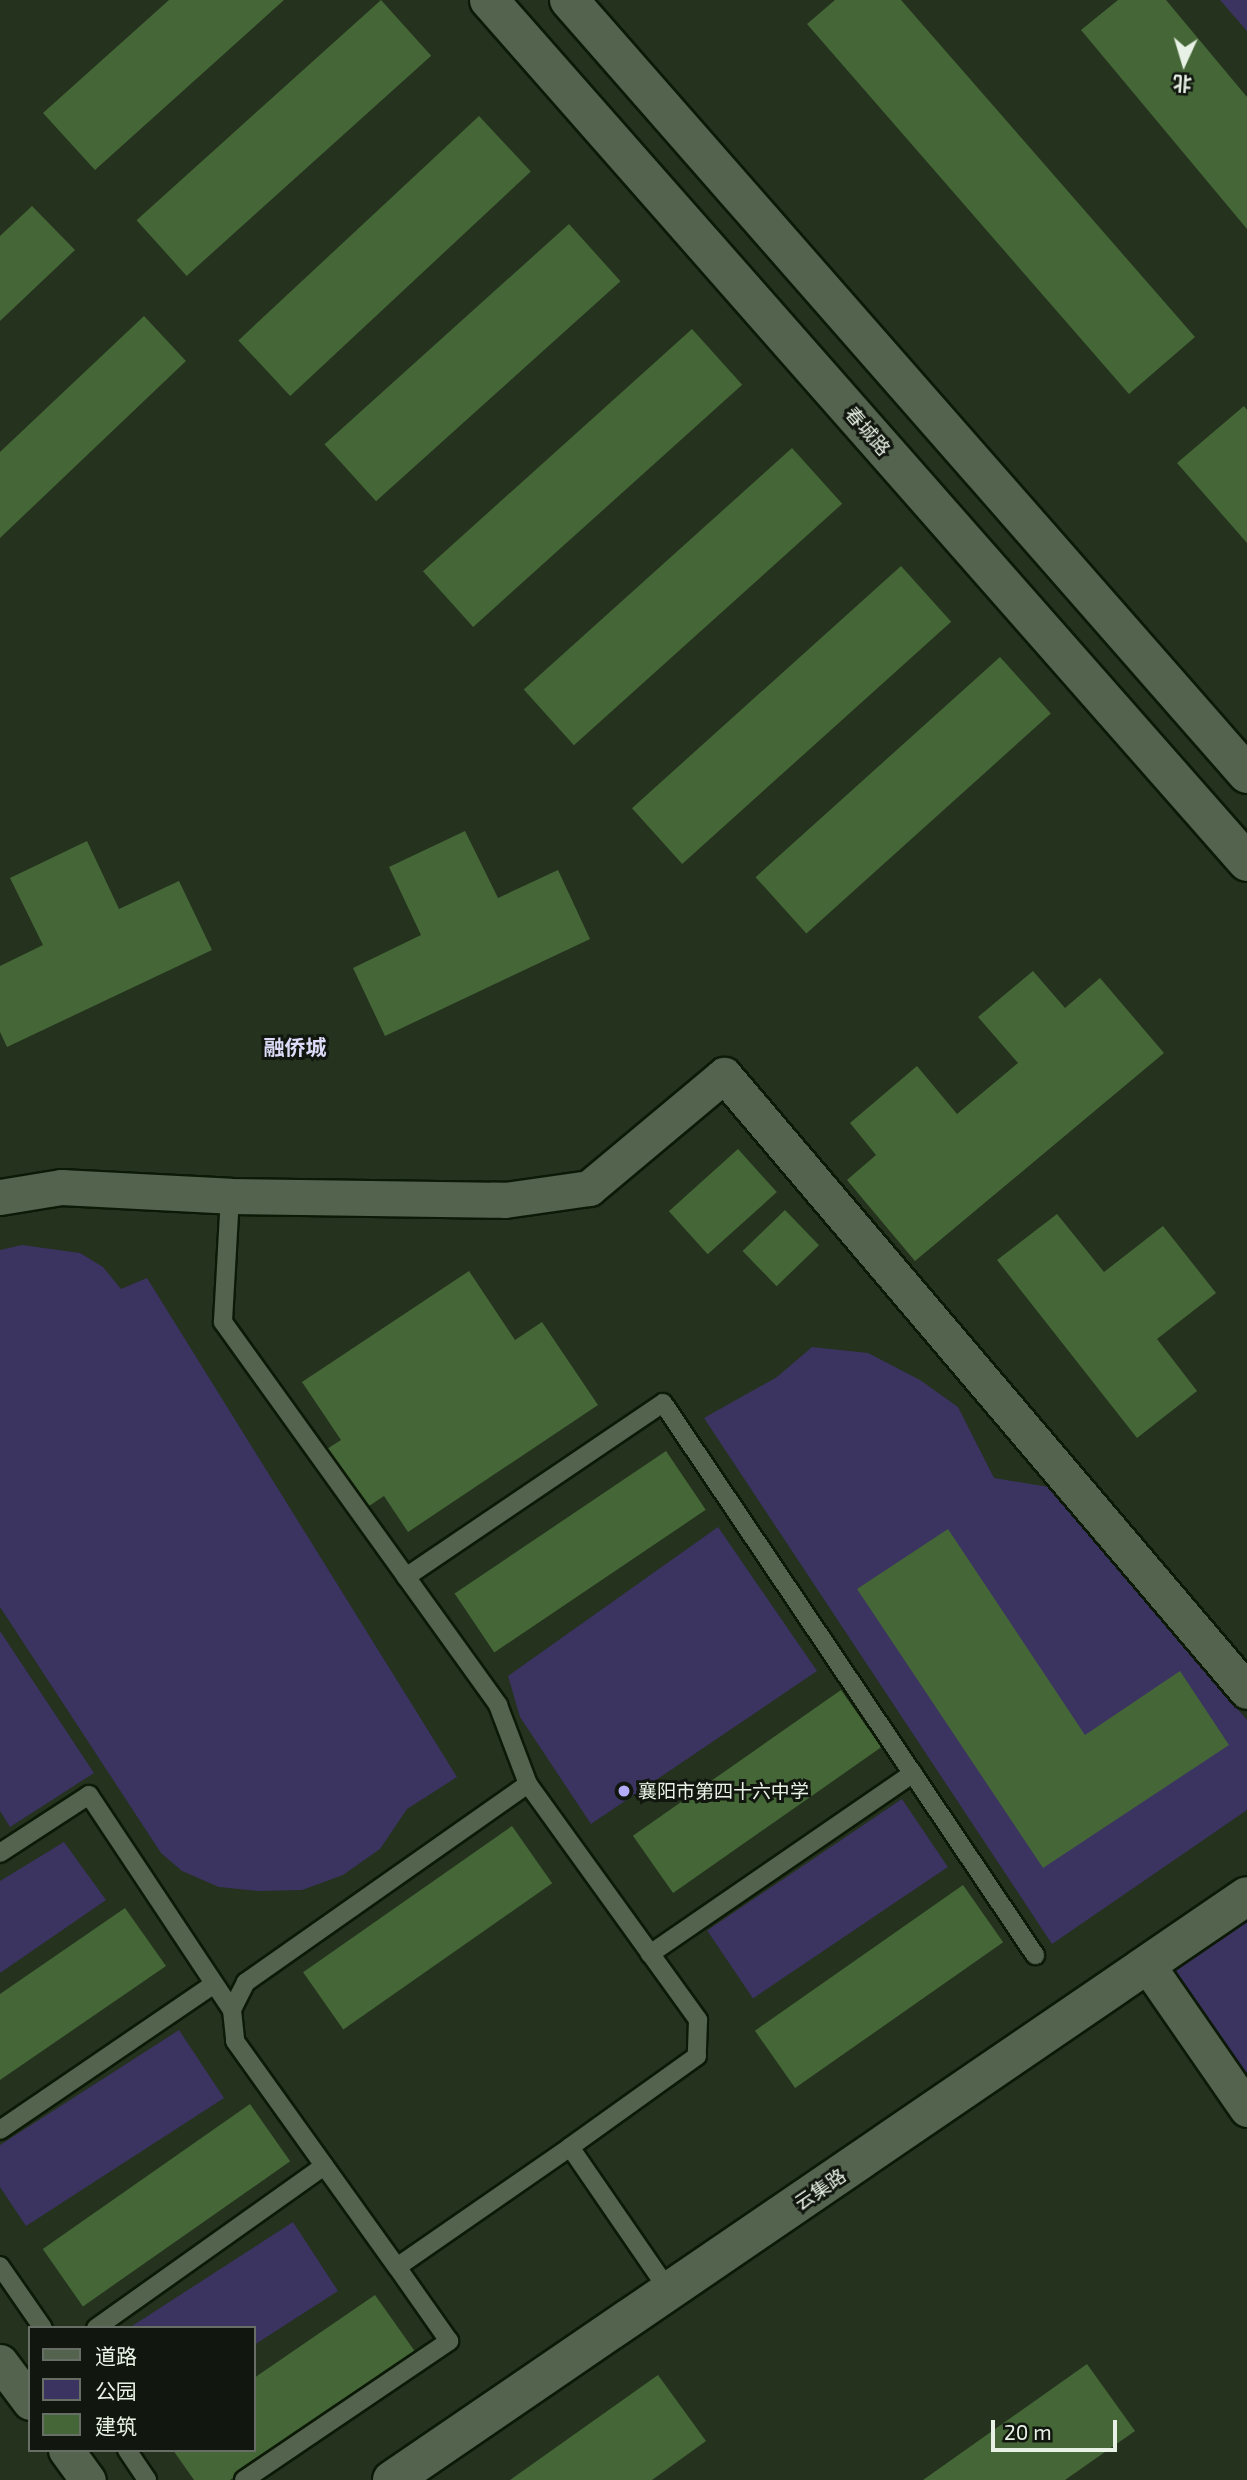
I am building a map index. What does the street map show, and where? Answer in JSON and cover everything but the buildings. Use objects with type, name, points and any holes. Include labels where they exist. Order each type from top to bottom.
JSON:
[{"type":"street","name":"春城路","points":[[489,0],[1247,862]]},
{"type":"street","points":[[569,0],[1247,774]]},
{"type":"street","points":[[0,1197],[61,1187],[230,1196],[505,1200],[589,1188],[724,1075],[1247,1691]]},
{"type":"street","name":"云集路","points":[[391,2480],[1247,1896]]},
{"type":"street","points":[[1148,1966],[1247,2109]]},
{"type":"street","points":[[0,2362],[28,2399]]},
{"type":"street","points":[[67,2452],[88,2480]]},
{"type":"lane","points":[[230,1196],[223,1322],[498,1705],[528,1784],[698,2020],[697,2056],[397,2267]]},
{"type":"lane","points":[[406,1577],[663,1403],[1035,1955]]},
{"type":"lane","points":[[650,1954],[913,1773]]},
{"type":"lane","points":[[232,2010],[246,1982],[528,1784]]},
{"type":"lane","points":[[0,1853],[89,1795],[232,2010],[235,2041],[449,2340],[244,2480]]},
{"type":"lane","points":[[0,2130],[215,1984]]},
{"type":"lane","points":[[570,2147],[669,2291]]},
{"type":"lane","points":[[99,2326],[324,2166]]},
{"type":"lane","points":[[0,2266],[42,2326]]},
{"type":"lane","points":[[128,2452],[147,2480]]},
{"type":"green space","points":[[1220,0],[1247,0],[1247,31]]},
{"type":"green space","points":[[22,1245],[80,1253],[103,1267],[121,1289],[147,1278],[457,1777],[407,1809],[380,1849],[343,1875],[302,1890],[259,1891],[219,1887],[182,1871],[161,1853],[0,1607],[0,1250]]},
{"type":"green space","points":[[812,1347],[868,1353],[920,1380],[958,1407],[994,1478],[1049,1487],[1247,1720],[1247,1810],[1052,1944],[704,1418],[777,1377]]},
{"type":"green space","points":[[718,1527],[817,1671],[591,1824],[520,1717],[508,1676]]},
{"type":"green space","points":[[0,1631],[94,1773],[10,1827],[0,1811]]},
{"type":"green space","points":[[902,1799],[948,1867],[753,1998],[707,1930]]},
{"type":"green space","points":[[64,1842],[106,1900],[0,1973],[0,1881]]},
{"type":"green space","points":[[1247,1896],[1247,2109],[1148,1966]]},
{"type":"green space","points":[[179,2030],[224,2098],[26,2226],[0,2187],[0,2145]]},
{"type":"green space","points":[[293,2222],[338,2291],[256,2344],[256,2326],[132,2326]]},
{"type":"place","name":"襄阳市第四十六中学","points":[[624,1791]]},
{"type":"district","name":"融侨城","points":[[295,1047]]}]
